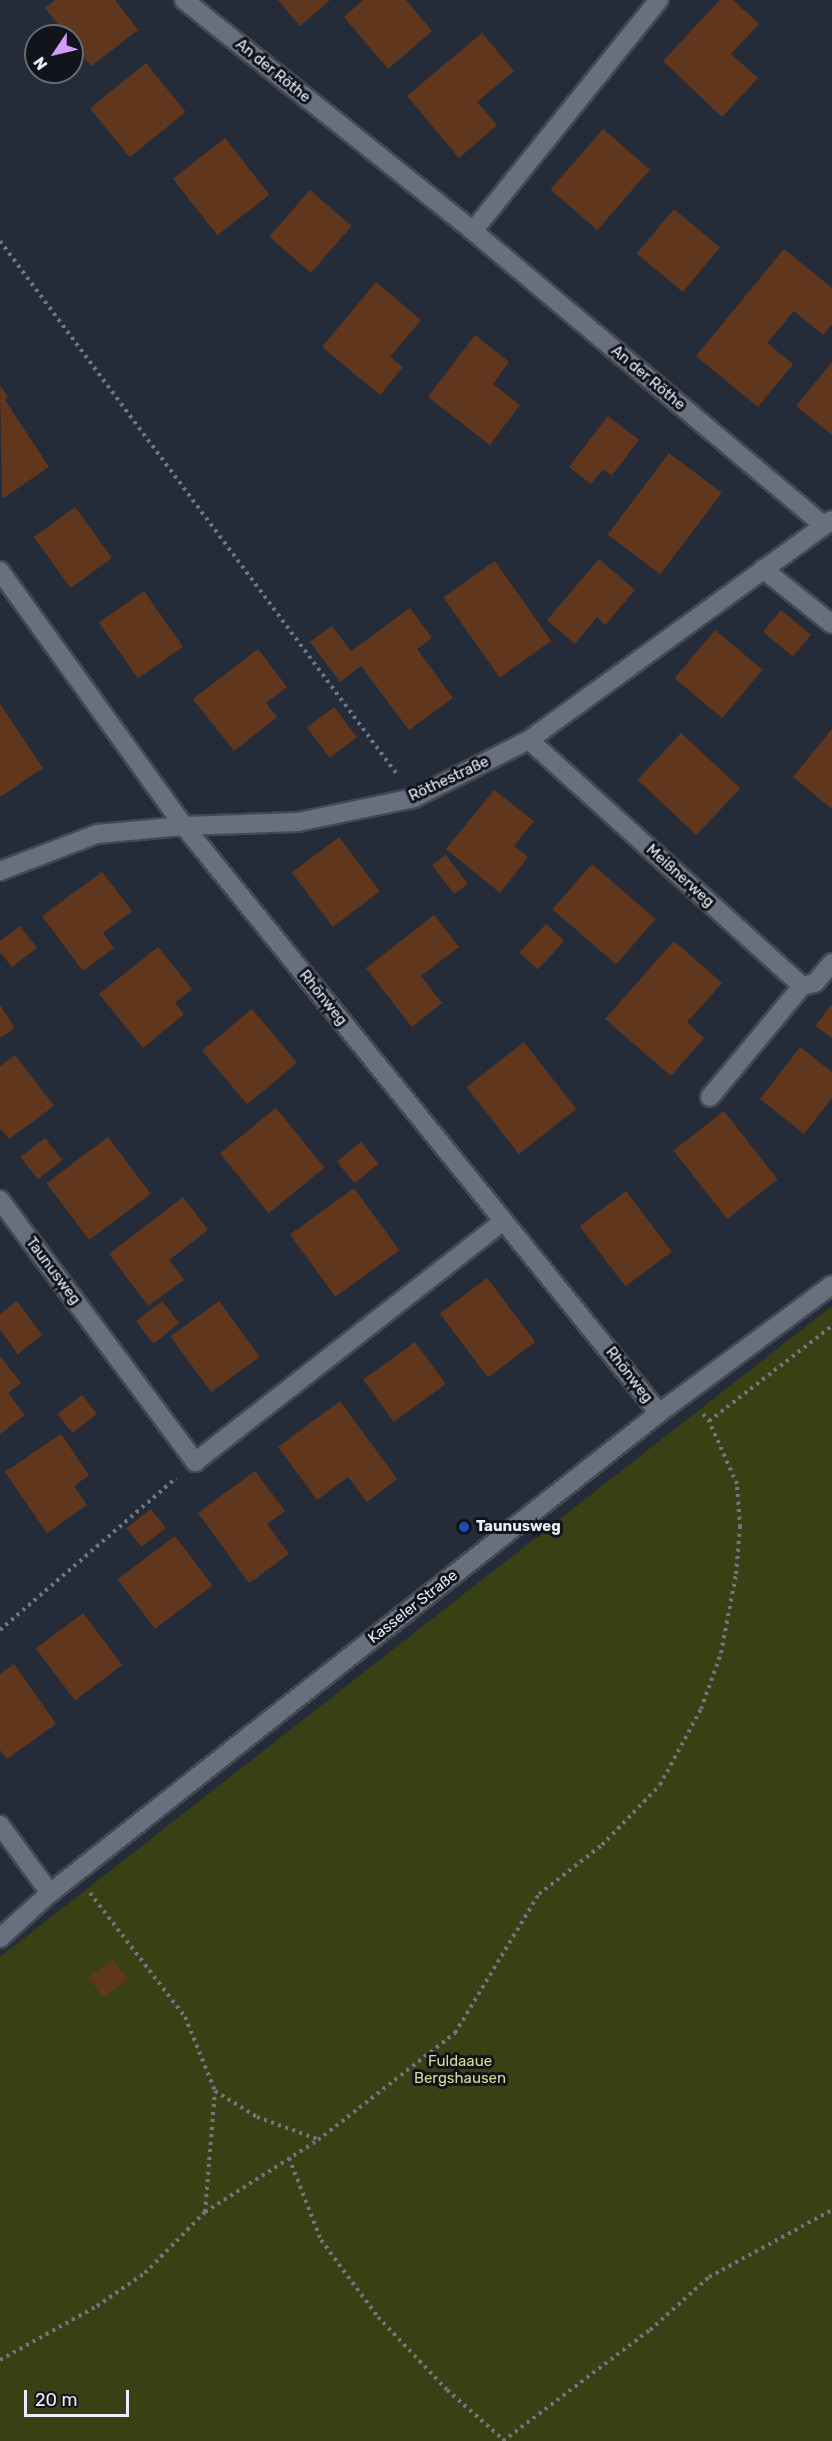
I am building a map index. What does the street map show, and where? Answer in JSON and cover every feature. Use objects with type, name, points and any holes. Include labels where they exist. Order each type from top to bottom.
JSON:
[{"type":"street","name":"An der Röthe","points":[[184,0],[474,231],[827,522]]},
{"type":"street","points":[[474,231],[659,0]]},
{"type":"street","name":"Röthestraße","points":[[0,871],[97,834],[184,826],[298,822],[414,798],[529,740],[827,522]]},
{"type":"street","points":[[763,569],[832,624]]},
{"type":"street","name":"Rhönweg","points":[[0,571],[184,826],[658,1413]]},
{"type":"street","name":"Meißnerweg","points":[[529,740],[802,986]]},
{"type":"street","points":[[710,1097],[802,986],[815,983],[832,963]]},
{"type":"street","name":"Taunusweg","points":[[0,1200],[195,1462]]},
{"type":"street","points":[[195,1462],[503,1221]]},
{"type":"street","name":"Kasseler Straße","points":[[0,1938],[50,1893],[658,1413],[832,1285]]},
{"type":"street","points":[[0,1825],[50,1893]]},
{"type":"path","points":[[0,241],[414,798]]},
{"type":"path","points":[[708,1421],[832,1326]]},
{"type":"path","points":[[0,2360],[97,2306],[145,2273],[205,2212],[318,2140],[455,2033],[539,1894],[634,1815],[684,1746],[721,1653],[736,1574],[740,1527],[736,1484],[708,1421],[686,1392]]},
{"type":"path","points":[[0,1630],[195,1462]]},
{"type":"path","points":[[76,1873],[185,2017],[215,2091],[205,2212]]},
{"type":"path","points":[[215,2091],[257,2117],[318,2140]]},
{"type":"path","points":[[289,2158],[321,2240],[378,2317],[447,2390],[503,2441],[650,2330],[710,2277],[832,2210]]},
{"type":"green space","name":"Fuldaaue Bergshausen","points":[[832,1306],[832,2441],[0,2441],[0,1957]]},
{"type":"building","points":[[55,0],[115,0],[138,30],[91,66],[84,57],[84,24],[58,24],[45,8]]},
{"type":"building","points":[[278,0],[330,0],[300,26]]},
{"type":"building","points":[[363,0],[406,0],[432,31],[388,69],[344,17]]},
{"type":"building","points":[[720,0],[733,0],[759,24],[731,54],[758,78],[722,117],[663,61]]},
{"type":"building","points":[[482,33],[514,71],[477,102],[497,125],[459,158],[407,96]]},
{"type":"building","points":[[146,63],[186,112],[130,157],[90,108]]},
{"type":"building","points":[[603,129],[650,170],[597,230],[551,189]]},
{"type":"building","points":[[225,138],[269,195],[217,235],[173,179]]},
{"type":"building","points":[[310,190],[352,226],[311,273],[269,237]]},
{"type":"building","points":[[674,209],[720,248],[683,292],[637,253]]},
{"type":"building","points":[[784,249],[832,288],[832,324],[823,335],[794,311],[767,343],[793,364],[758,407],[696,356]]},
{"type":"building","points":[[376,282],[421,320],[390,357],[403,367],[380,395],[322,347]]},
{"type":"building","points":[[475,335],[509,362],[493,384],[520,405],[490,445],[428,397]]},
{"type":"building","points":[[832,362],[832,435],[796,406]]},
{"type":"building","points":[[0,385],[8,397],[5,400],[49,467],[2,499]]},
{"type":"building","points":[[608,416],[639,440],[612,475],[603,469],[591,484],[569,467]]},
{"type":"building","points":[[669,453],[722,493],[660,574],[608,534]]},
{"type":"building","points":[[75,507],[112,558],[71,588],[34,537]]},
{"type":"building","points":[[599,559],[635,590],[605,625],[597,617],[575,644],[547,620]]},
{"type":"building","points":[[495,561],[551,641],[500,677],[443,597]]},
{"type":"building","points":[[144,591],[183,647],[138,678],[99,623]]},
{"type":"building","points":[[410,608],[432,638],[417,649],[453,698],[409,730],[361,666],[340,682],[310,642],[332,626],[351,651]]},
{"type":"building","points":[[781,610],[811,635],[793,657],[763,631]]},
{"type":"building","points":[[715,630],[762,670],[722,718],[675,678]]},
{"type":"building","points":[[258,649],[287,687],[266,703],[277,717],[234,751],[193,699]]},
{"type":"building","points":[[0,704],[43,768],[0,797]]},
{"type":"building","points":[[334,707],[357,737],[330,758],[307,727]]},
{"type":"building","points":[[832,729],[832,809],[793,777]]},
{"type":"building","points":[[681,733],[740,788],[697,835],[637,780]]},
{"type":"building","points":[[494,790],[534,821],[514,846],[528,857],[500,893],[446,849]]},
{"type":"building","points":[[339,837],[380,891],[333,927],[292,873]]},
{"type":"building","points":[[446,855],[468,884],[454,894],[432,865]]},
{"type":"building","points":[[592,864],[655,919],[616,964],[553,909]]},
{"type":"building","points":[[102,872],[132,911],[103,933],[114,948],[83,971],[42,916]]},
{"type":"building","points":[[434,915],[459,947],[421,976],[442,1003],[412,1027],[366,968]]},
{"type":"building","points":[[546,924],[564,941],[538,970],[519,953]]},
{"type":"building","points":[[20,926],[37,948],[12,967],[0,952],[0,941]]},
{"type":"building","points":[[674,941],[722,983],[687,1022],[704,1038],[671,1076],[605,1019]]},
{"type":"building","points":[[158,947],[192,989],[175,1003],[184,1014],[143,1048],[99,994]]},
{"type":"building","points":[[832,1004],[832,1038],[815,1026]]},
{"type":"building","points":[[0,1005],[15,1028],[0,1038]]},
{"type":"building","points":[[252,1009],[297,1063],[247,1104],[202,1051]]},
{"type":"building","points":[[524,1042],[576,1109],[519,1154],[466,1087]]},
{"type":"building","points":[[800,1047],[832,1072],[832,1098],[804,1134],[760,1099]]},
{"type":"building","points":[[15,1055],[54,1106],[9,1139],[0,1128],[0,1066]]},
{"type":"building","points":[[276,1108],[324,1168],[269,1213],[220,1153]]},
{"type":"building","points":[[724,1111],[778,1180],[727,1219],[674,1150]]},
{"type":"building","points":[[108,1137],[151,1194],[89,1240],[47,1183]]},
{"type":"building","points":[[45,1138],[62,1160],[38,1179],[21,1157]]},
{"type":"building","points":[[361,1142],[379,1164],[355,1183],[337,1162]]},
{"type":"building","points":[[354,1188],[399,1250],[335,1297],[290,1234]]},
{"type":"building","points":[[626,1191],[672,1252],[625,1287],[580,1226]]},
{"type":"building","points":[[183,1197],[208,1230],[169,1260],[184,1280],[148,1306],[109,1254]]},
{"type":"building","points":[[487,1278],[535,1342],[488,1377],[440,1314]]},
{"type":"building","points":[[17,1301],[42,1335],[18,1354],[0,1330],[0,1314]]},
{"type":"building","points":[[162,1301],[179,1323],[153,1343],[136,1321]]},
{"type":"building","points":[[219,1301],[260,1357],[211,1392],[170,1336]]},
{"type":"building","points":[[415,1342],[446,1384],[394,1422],[363,1380]]},
{"type":"building","points":[[0,1356],[21,1383],[8,1393],[25,1415],[0,1434]]},
{"type":"building","points":[[82,1395],[97,1414],[72,1433],[58,1414]]},
{"type":"building","points":[[340,1401],[397,1479],[367,1502],[348,1477],[317,1500],[278,1447]]},
{"type":"building","points":[[61,1434],[89,1475],[74,1486],[87,1505],[47,1533],[5,1472]]},
{"type":"building","points":[[255,1471],[285,1511],[267,1524],[289,1554],[249,1583],[198,1513]]},
{"type":"building","points":[[151,1509],[166,1528],[141,1547],[127,1528]]},
{"type":"building","points":[[175,1536],[212,1586],[155,1629],[117,1579]]},
{"type":"building","points":[[83,1613],[122,1665],[75,1700],[36,1649]]},
{"type":"building","points":[[14,1664],[56,1724],[7,1759],[0,1750],[0,1674]]},
{"type":"building","points":[[113,1959],[128,1979],[103,1998],[88,1978]]},
{"type":"place","name":"Taunusweg","points":[[464,1527]]}]
